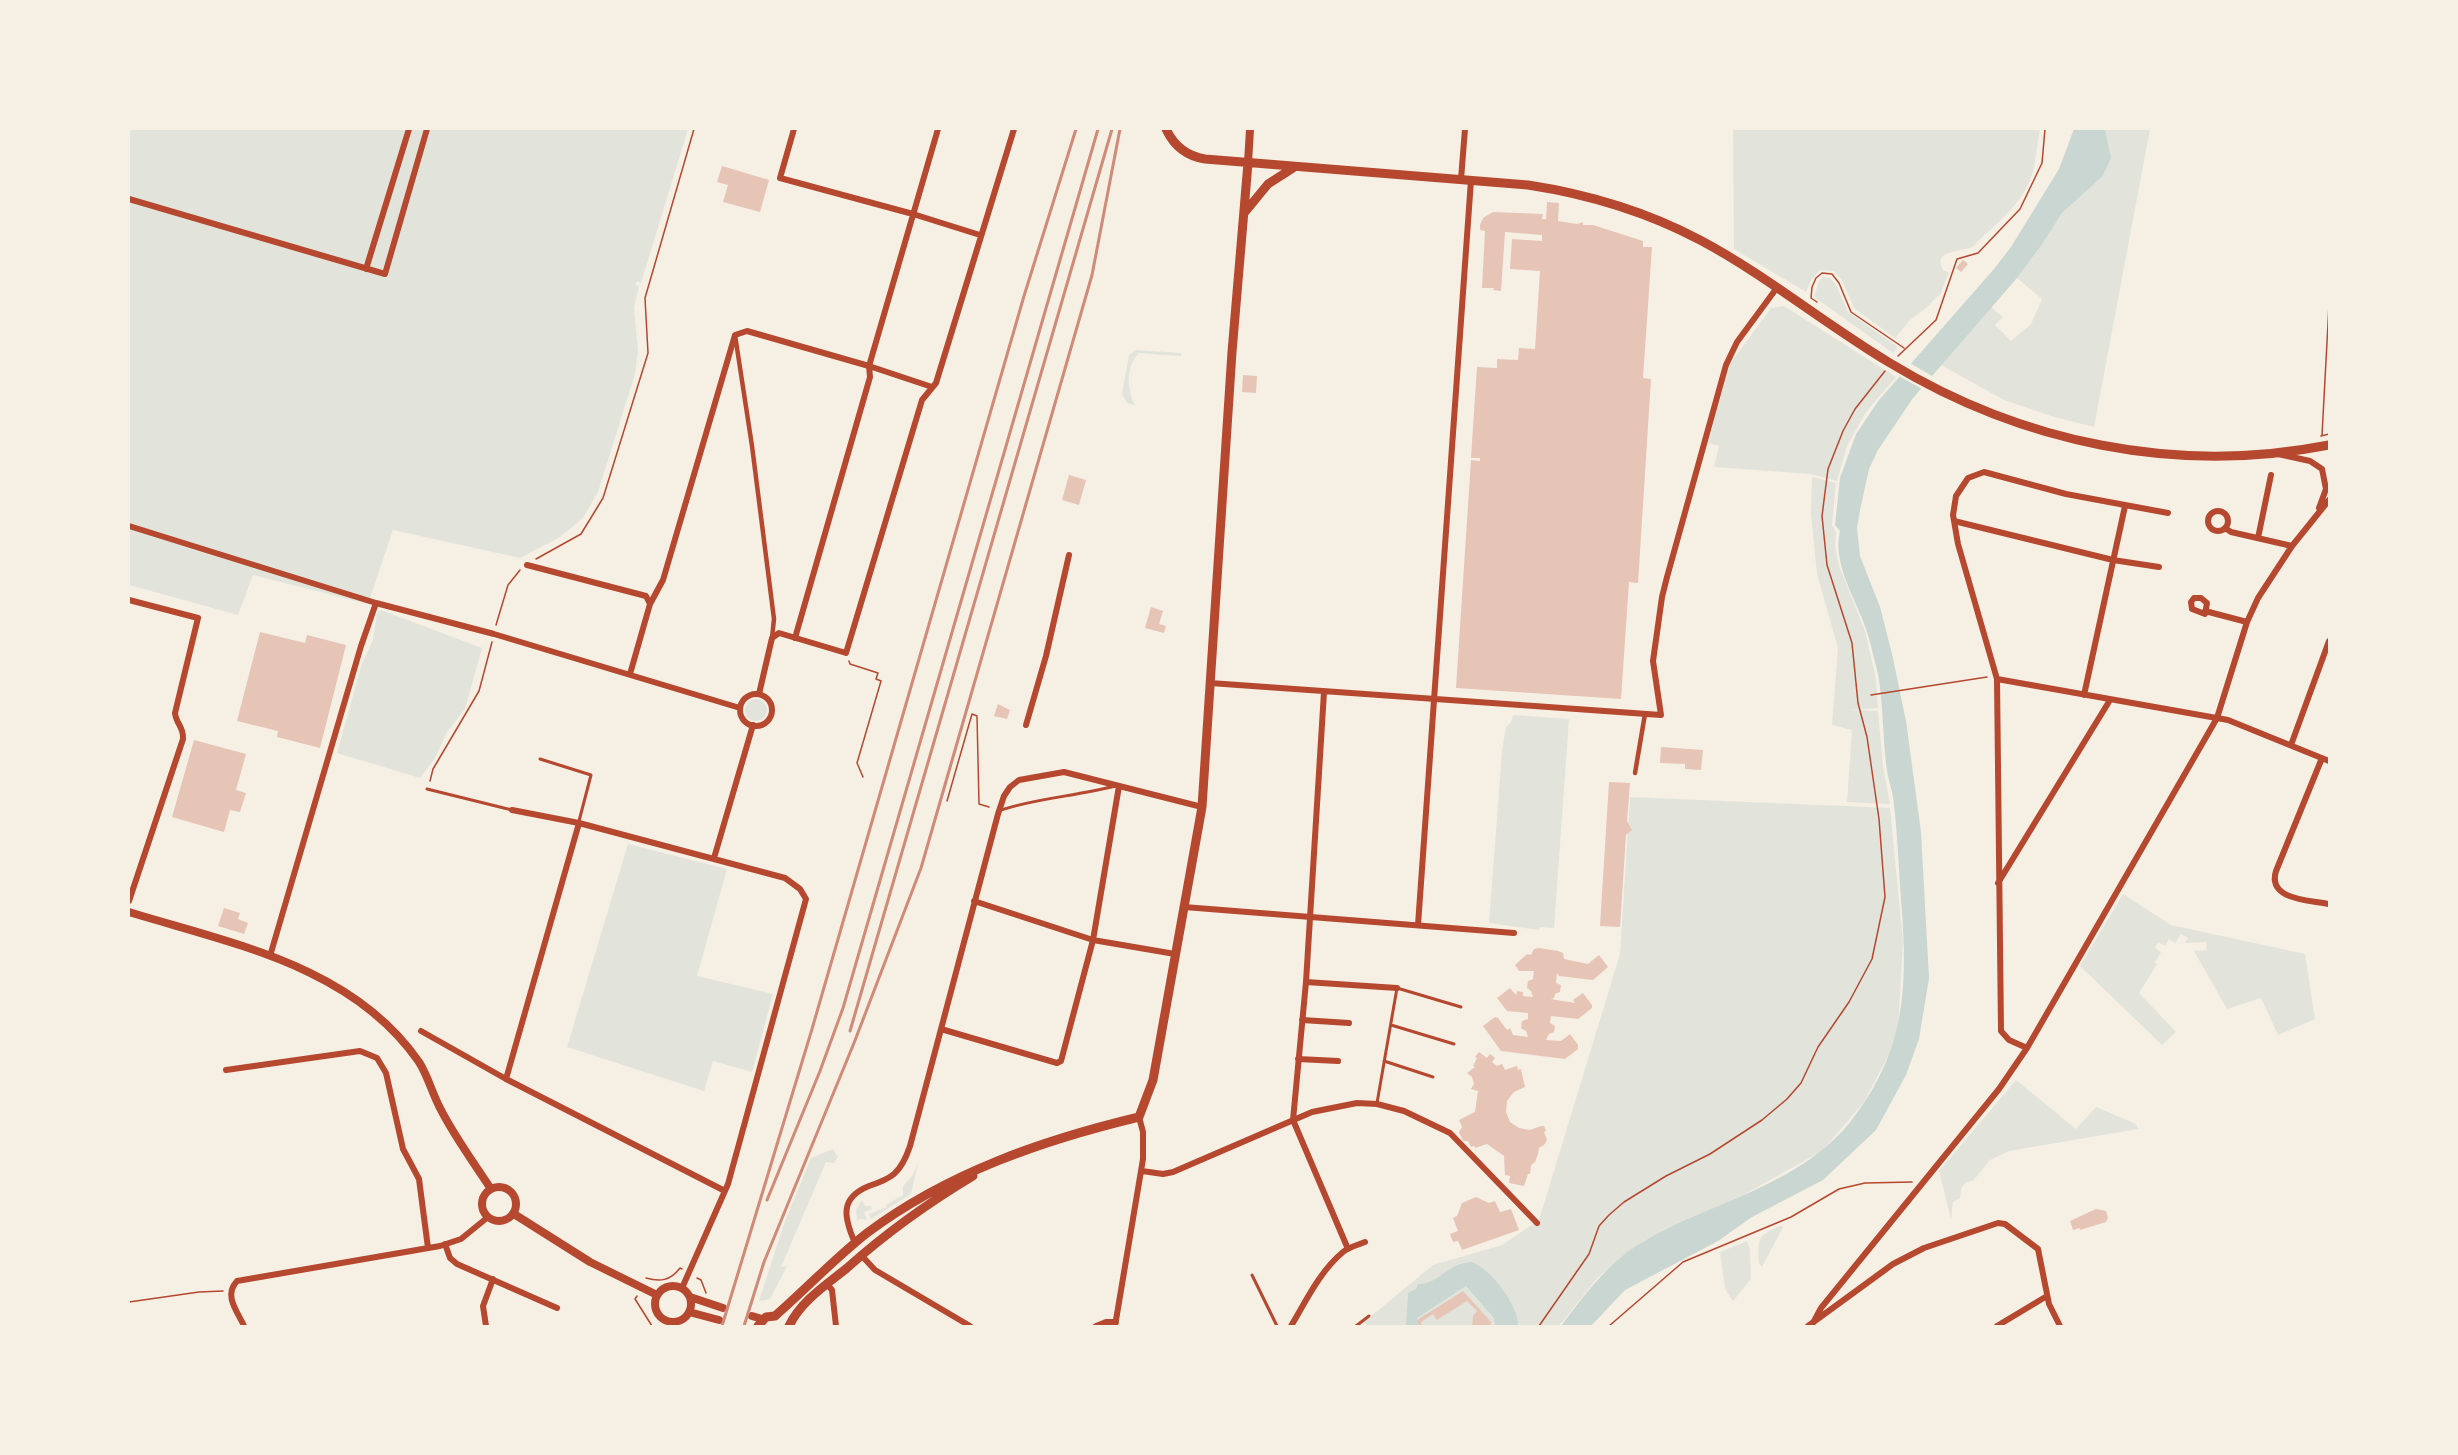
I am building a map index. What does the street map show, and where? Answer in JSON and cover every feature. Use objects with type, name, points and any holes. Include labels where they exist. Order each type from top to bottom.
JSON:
[{"type":"main road","points":[[1166,129],[1173,142],[1192,157],[1293,168],[1466,179],[1547,188],[1595,200],[1656,220],[1717,249],[1880,357],[1946,394],[2018,424],[2093,444],[2195,457],[2277,454],[2329,446]]},
{"type":"main road","points":[[757,1320],[775,1316],[855,1243],[935,1190],[971,1171],[1080,1133],[1139,1117],[1153,1080],[1202,807],[1232,352],[1248,163]]},
{"type":"main road","points":[[1245,212],[1268,184],[1293,168]]},
{"type":"main road","points":[[775,1316],[788,1326],[796,1312],[826,1283],[861,1255],[939,1196],[1008,1158]]},
{"type":"main road","points":[[855,1243],[861,1255]]},
{"type":"street","points":[[366,269],[409,129]]},
{"type":"street","points":[[129,199],[385,274],[427,129]]},
{"type":"street","points":[[794,129],[780,178],[981,235]]},
{"type":"street","points":[[795,638],[870,377],[869,366],[939,129]]},
{"type":"street","points":[[772,638],[779,633],[846,653],[922,400],[936,383],[1014,129]]},
{"type":"street","points":[[1248,163],[1250,129]]},
{"type":"street","points":[[1418,925],[1466,179],[1465,129]]},
{"type":"street","points":[[1210,683],[1661,715],[1653,661],[1667,577],[1722,376],[1737,342],[1776,289]]},
{"type":"street","points":[[735,335],[747,331],[869,366],[932,387]]},
{"type":"street","points":[[630,674],[650,604],[663,580],[735,335]]},
{"type":"street","points":[[735,335],[774,619],[759,694]]},
{"type":"street","points":[[2277,454],[2310,461],[2322,469],[2326,489],[2316,516]]},
{"type":"street","points":[[2027,1048],[2009,1040],[2001,1031],[1997,679],[1964,567],[1954,521],[1953,505],[1957,492],[1968,478],[1979,472],[2125,506],[2168,513]]},
{"type":"street","points":[[2258,538],[2271,475]]},
{"type":"street","points":[[1810,1324],[1999,1089],[2027,1048],[2217,718],[2247,622],[2258,598],[2292,546],[2329,500]]},
{"type":"street","points":[[2084,695],[2125,506]]},
{"type":"street","points":[[1954,521],[2113,560],[2158,567]]},
{"type":"street","points":[[129,526],[376,603],[494,634],[740,708]]},
{"type":"street","points":[[2225,528],[2231,532],[2292,546]]},
{"type":"street","points":[[1026,725],[1046,656],[1069,555]]},
{"type":"street","points":[[527,564],[646,596],[650,604]]},
{"type":"street","points":[[129,600],[198,618],[175,713],[183,728],[183,739],[129,901]]},
{"type":"street","points":[[270,956],[361,646],[376,603]]},
{"type":"street","points":[[2205,611],[2247,622]]},
{"type":"street","points":[[2291,746],[2328,645]]},
{"type":"street","points":[[1997,679],[2228,720],[2329,761]]},
{"type":"street","points":[[1324,692],[1306,982],[1293,1120],[1348,1250]]},
{"type":"street","points":[[759,694],[770,702],[771,714],[763,724],[753,725],[742,718],[740,708],[747,697],[759,694]]},
{"type":"street","points":[[1998,884],[2110,700]]},
{"type":"street","points":[[1635,773],[1645,714]]},
{"type":"street","points":[[714,858],[753,725]]},
{"type":"street","points":[[2322,758],[2274,881],[2277,888],[2286,895],[2329,904]]},
{"type":"street","points":[[855,1243],[847,1222],[847,1205],[854,1193],[894,1174],[905,1159],[910,1146],[999,811],[1010,787],[1028,777],[1064,772],[1202,807]]},
{"type":"street","points":[[941,1029],[1060,1063],[1093,940],[1118,786]]},
{"type":"street","points":[[512,810],[579,823],[785,878],[800,890],[806,899],[725,1191],[682,1288]]},
{"type":"street","points":[[506,1079],[579,823]]},
{"type":"street","points":[[974,901],[1093,940],[1175,954]]},
{"type":"street","points":[[1184,907],[1514,933]]},
{"type":"street","points":[[129,912],[270,956],[326,979],[350,993],[383,1019],[419,1062],[440,1108],[491,1190]]},
{"type":"street","points":[[1306,982],[1397,988]]},
{"type":"street","points":[[1302,1020],[1349,1023]]},
{"type":"street","points":[[421,1031],[506,1079],[725,1191]]},
{"type":"street","points":[[226,1070],[360,1052],[366,1052],[380,1060],[386,1073],[403,1149],[419,1179],[428,1248]]},
{"type":"street","points":[[1298,1059],[1338,1061]]},
{"type":"street","points":[[1142,1171],[1162,1174],[1173,1172],[1312,1112],[1346,1105],[1377,1104],[1404,1111],[1450,1133],[1537,1223]]},
{"type":"street","points":[[1096,1326],[1106,1322],[1115,1324],[1142,1171],[1143,1132],[1139,1117]]},
{"type":"street","points":[[506,1188],[513,1194],[517,1204],[514,1214],[501,1221],[488,1217],[482,1203],[491,1190],[506,1188]]},
{"type":"street","points":[[514,1214],[590,1262],[657,1295]]},
{"type":"street","points":[[244,1326],[233,1305],[231,1291],[237,1281],[445,1244],[461,1239],[488,1217]]},
{"type":"street","points":[[1810,1324],[1893,1264],[1939,1243],[1998,1223],[2005,1224],[2037,1246],[2047,1296],[2060,1326]]},
{"type":"street","points":[[1291,1326],[1313,1288],[1336,1260],[1348,1250],[1365,1242]]},
{"type":"street","points":[[445,1244],[450,1258],[456,1264],[558,1308]]},
{"type":"street","points":[[861,1255],[875,1270],[970,1326]]},
{"type":"street","points":[[486,1326],[483,1306],[493,1279]]},
{"type":"street","points":[[826,1283],[832,1290],[836,1326]]},
{"type":"street","points":[[690,1297],[689,1312],[685,1317],[671,1324],[659,1315],[656,1309],[657,1295],[665,1287],[682,1288],[690,1297],[723,1308]]},
{"type":"street","points":[[1997,1326],[2047,1296]]},
{"type":"street","points":[[689,1312],[719,1320]]},
{"type":"lane","points":[[540,759],[591,775],[579,823]]},
{"type":"lane","points":[[999,811],[1023,803],[1118,786]]},
{"type":"lane","points":[[427,789],[512,810]]},
{"type":"lane","points":[[1377,1104],[1397,988],[1461,1007]]},
{"type":"lane","points":[[1390,1024],[1454,1044]]},
{"type":"lane","points":[[1384,1061],[1433,1077]]},
{"type":"lane","points":[[1252,1275],[1277,1326]]},
{"type":"lane","points":[[1356,1326],[1368,1316]]},
{"type":"path","points":[[427,789],[433,769],[479,691],[508,585],[527,564],[580,534],[603,498],[648,353],[645,298],[694,129]]},
{"type":"path","points":[[1897,357],[1936,320],[1957,259],[1978,253],[2020,209],[2042,163],[2045,129]]},
{"type":"path","points":[[1811,298],[1816,278],[1822,273],[1832,274],[1839,283],[1851,312],[1904,348]]},
{"type":"path","points":[[2322,435],[2329,304]]},
{"type":"path","points":[[1539,1326],[1589,1254],[1599,1226],[1624,1202],[1762,1120],[1802,1083],[1818,1047],[1867,971],[1876,945],[1884,906],[1879,819],[1867,737],[1858,703],[1852,643],[1827,565],[1822,516],[1828,469],[1843,431],[1855,409],[1890,365]]},
{"type":"path","points":[[2314,437],[2329,434]]},
{"type":"path","points":[[846,653],[850,664],[878,672],[876,679],[881,681],[857,763],[863,777]]},
{"type":"path","points":[[1871,695],[1986,677],[1997,679]]},
{"type":"path","points":[[947,801],[972,714],[977,716],[979,804],[989,807]]},
{"type":"path","points":[[1609,1326],[1683,1262],[1791,1217],[1839,1189],[1865,1183],[1925,1182]]},
{"type":"path","points":[[129,1302],[199,1292],[231,1291]]},
{"type":"path","points":[[635,1299],[652,1326]]},
{"type":"shaded area","points":[[129,129],[688,129],[641,283],[637,281],[635,285],[639,286],[634,308],[638,350],[635,374],[598,492],[583,518],[560,537],[520,558],[393,530],[368,604],[253,575],[238,615],[129,585]]},
{"type":"shaded area","points":[[1733,129],[2040,129],[2035,164],[2023,194],[2010,211],[1972,247],[1944,255],[1941,264],[1944,271],[1949,272],[1941,293],[1909,321],[1895,338],[1854,308],[1842,280],[1834,271],[1820,270],[1812,279],[1806,292],[1734,249]]},
{"type":"shaded area","points":[[2074,129],[2105,129],[2111,158],[2102,177],[2062,213],[2017,278],[1913,398],[1878,450],[1869,469],[1860,510],[1857,528],[1860,556],[1880,607],[1892,654],[1906,721],[1921,832],[1929,978],[1919,1039],[1906,1075],[1876,1130],[1823,1180],[1752,1217],[1718,1241],[1625,1290],[1591,1326],[1561,1326],[1599,1278],[1633,1248],[1673,1226],[1757,1189],[1810,1159],[1833,1140],[1854,1117],[1873,1089],[1886,1062],[1901,1006],[1904,978],[1896,830],[1878,675],[1866,629],[1843,573],[1840,559],[1838,545],[1840,531],[1835,525],[1840,478],[1856,434],[1879,400],[2011,247],[2059,169]]},
{"type":"shaded area","points":[[2105,129],[2150,129],[2094,427],[2051,416],[2004,400],[1941,365],[1991,307],[2003,317],[1995,325],[2011,341],[2031,324],[2042,299],[2017,278],[2062,213],[2102,177],[2107,138]]},
{"type":"shaded area","points":[[1823,277],[1830,278],[1836,285],[1848,312],[1898,347],[1893,353],[1814,297],[1819,281]]},
{"type":"shaded area","points":[[1784,306],[1896,377],[1866,412],[1847,446],[1837,481],[1810,474],[1714,467],[1719,446],[1708,443],[1730,364],[1771,308]]},
{"type":"shaded area","points":[[1136,350],[1181,353],[1181,356],[1139,353],[1129,371],[1130,392],[1135,405],[1127,403],[1122,394],[1129,355]]},
{"type":"shaded area","points":[[1812,477],[1836,483],[1832,525],[1836,532],[1835,548],[1839,566],[1865,631],[1876,679],[1878,708],[1851,710],[1878,711],[1883,766],[1890,804],[1847,802],[1852,730],[1832,725],[1838,648],[1817,574],[1811,515]]},
{"type":"shaded area","points":[[381,610],[482,648],[465,709],[447,732],[435,758],[420,778],[337,753],[362,663],[373,640],[377,613]]},
{"type":"shaded area","points":[[756,699],[764,702],[767,710],[764,718],[756,721],[748,718],[745,710],[748,702]]},
{"type":"shaded area","points":[[1513,715],[1569,719],[1554,928],[1540,927],[1539,930],[1489,923],[1502,751],[1506,727]]},
{"type":"shaded area","points":[[1630,797],[1890,808],[1903,941],[1898,1027],[1889,1054],[1864,1102],[1822,1151],[1745,1194],[1645,1240],[1598,1277],[1559,1326],[1367,1326],[1364,1322],[1433,1265],[1502,1245],[1539,1220],[1620,954]]},
{"type":"shaded area","points":[[628,844],[727,869],[697,976],[773,994],[752,1072],[713,1061],[704,1091],[567,1047]]},
{"type":"shaded area","points":[[2123,894],[2171,925],[2305,954],[2315,1019],[2278,1035],[2261,998],[2227,1009],[2194,951],[2207,950],[2206,942],[2185,943],[2188,938],[2181,934],[2175,943],[2169,939],[2165,946],[2158,942],[2155,948],[2161,952],[2155,962],[2157,964],[2139,993],[2176,1032],[2162,1045],[2080,966]]},
{"type":"shaded area","points":[[2016,1080],[2076,1129],[2096,1107],[2136,1124],[2138,1129],[2009,1151],[1990,1160],[1973,1181],[1966,1182],[1961,1189],[1960,1198],[1953,1202],[1951,1219],[1939,1171]]},
{"type":"shaded area","points":[[833,1149],[838,1157],[834,1163],[826,1162],[781,1267],[787,1266],[770,1299],[759,1301],[784,1224],[811,1158]]},
{"type":"shaded area","points":[[918,1163],[911,1194],[871,1219],[869,1214],[887,1207],[886,1205],[903,1195],[903,1186],[912,1176]]},
{"type":"shaded area","points":[[862,1200],[865,1206],[871,1206],[872,1209],[864,1212],[867,1220],[857,1221],[856,1210]]},
{"type":"shaded area","points":[[1780,1226],[1783,1227],[1762,1267],[1759,1264],[1760,1240],[1766,1233]]},
{"type":"shaded area","points":[[1747,1241],[1750,1249],[1751,1279],[1733,1301],[1725,1289],[1720,1252]]},
{"type":"shaded area","points":[[1472,1262],[1487,1272],[1502,1289],[1514,1309],[1518,1326],[1495,1326],[1494,1318],[1466,1286],[1417,1318],[1419,1326],[1406,1326],[1408,1293],[1416,1289],[1418,1284],[1432,1281],[1456,1266]]},
{"type":"pier","points":[[1908,362],[1934,377],[1924,390],[1897,375]]},
{"type":"building","points":[[722,166],[769,180],[760,212],[723,202],[728,185],[717,182]]},
{"type":"building","points":[[1547,202],[1559,203],[1558,221],[1577,224],[1583,222],[1583,225],[1593,225],[1643,241],[1643,247],[1652,247],[1643,378],[1651,379],[1638,583],[1629,582],[1621,699],[1456,688],[1471,460],[1480,461],[1480,458],[1471,458],[1477,367],[1497,368],[1497,359],[1518,360],[1519,348],[1535,349],[1540,271],[1510,269],[1512,239],[1542,241],[1542,235],[1505,232],[1501,291],[1493,290],[1494,288],[1482,288],[1485,231],[1480,230],[1480,225],[1483,218],[1493,212],[1543,214],[1542,219],[1546,219]]},
{"type":"building","points":[[1963,260],[1968,264],[1961,272],[1956,268]]},
{"type":"building","points":[[1243,375],[1257,376],[1256,393],[1242,392]]},
{"type":"building","points":[[1069,475],[1086,480],[1079,505],[1062,500]]},
{"type":"building","points":[[1151,607],[1163,611],[1159,624],[1166,626],[1164,633],[1145,628]]},
{"type":"building","points":[[260,632],[305,643],[307,635],[346,645],[320,748],[277,737],[278,731],[237,721]]},
{"type":"building","points":[[998,704],[1010,710],[1007,719],[994,716]]},
{"type":"building","points":[[194,740],[246,754],[236,790],[246,793],[240,812],[230,810],[224,832],[172,817]]},
{"type":"building","points":[[1661,747],[1703,750],[1701,770],[1685,769],[1685,764],[1660,763]]},
{"type":"building","points":[[1609,782],[1630,783],[1627,821],[1632,830],[1626,835],[1620,927],[1600,926]]},
{"type":"building","points":[[224,908],[240,913],[238,919],[248,923],[244,934],[218,926]]},
{"type":"building","points":[[1534,949],[1558,951],[1563,953],[1564,959],[1588,964],[1599,955],[1608,967],[1593,980],[1559,976],[1557,973],[1556,983],[1561,985],[1560,992],[1551,999],[1575,1003],[1573,1000],[1583,993],[1592,1005],[1592,1008],[1578,1019],[1551,1016],[1550,1023],[1555,1026],[1554,1032],[1549,1034],[1546,1040],[1561,1041],[1570,1034],[1578,1045],[1578,1049],[1565,1059],[1501,1051],[1483,1026],[1495,1017],[1507,1030],[1510,1028],[1513,1035],[1528,1037],[1526,1031],[1521,1028],[1522,1021],[1528,1019],[1528,1013],[1507,1011],[1497,998],[1510,988],[1516,995],[1517,991],[1523,992],[1523,996],[1533,997],[1527,988],[1528,981],[1533,979],[1534,971],[1519,971],[1515,965],[1527,954],[1531,955]]},
{"type":"building","points":[[1479,1052],[1487,1058],[1490,1054],[1495,1058],[1492,1062],[1497,1066],[1502,1064],[1505,1070],[1517,1066],[1518,1070],[1521,1069],[1525,1087],[1514,1092],[1507,1101],[1506,1112],[1510,1122],[1519,1128],[1530,1130],[1544,1126],[1546,1131],[1544,1132],[1547,1140],[1539,1148],[1524,1186],[1509,1183],[1510,1176],[1505,1175],[1504,1156],[1487,1144],[1471,1147],[1468,1141],[1463,1141],[1459,1132],[1462,1127],[1459,1120],[1475,1112],[1478,1091],[1471,1089],[1474,1084],[1472,1077],[1467,1073],[1475,1067],[1473,1066],[1477,1058],[1475,1057]]},
{"type":"building","points":[[1476,1197],[1489,1203],[1495,1201],[1500,1212],[1511,1209],[1519,1230],[1462,1250],[1458,1241],[1453,1242],[1450,1234],[1458,1231],[1453,1218],[1457,1216],[1462,1203]]},
{"type":"building","points":[[2096,1209],[2106,1211],[2108,1218],[2106,1222],[2073,1230],[2070,1221]]},
{"type":"building","points":[[1463,1291],[1491,1322],[1491,1326],[1472,1326],[1473,1316],[1477,1311],[1467,1301],[1437,1320],[1433,1314],[1421,1322],[1422,1326],[1419,1326],[1417,1320]]},
{"type":"railway","points":[[722,1326],[812,1029],[1024,296],[1076,129]]},
{"type":"railway","points":[[767,1200],[820,1071],[843,1008],[1098,129]]},
{"type":"railway","points":[[850,1031],[1112,129]]},
{"type":"railway","points":[[744,1326],[764,1262],[854,1043],[921,868],[1092,275],[1120,129]]}]
